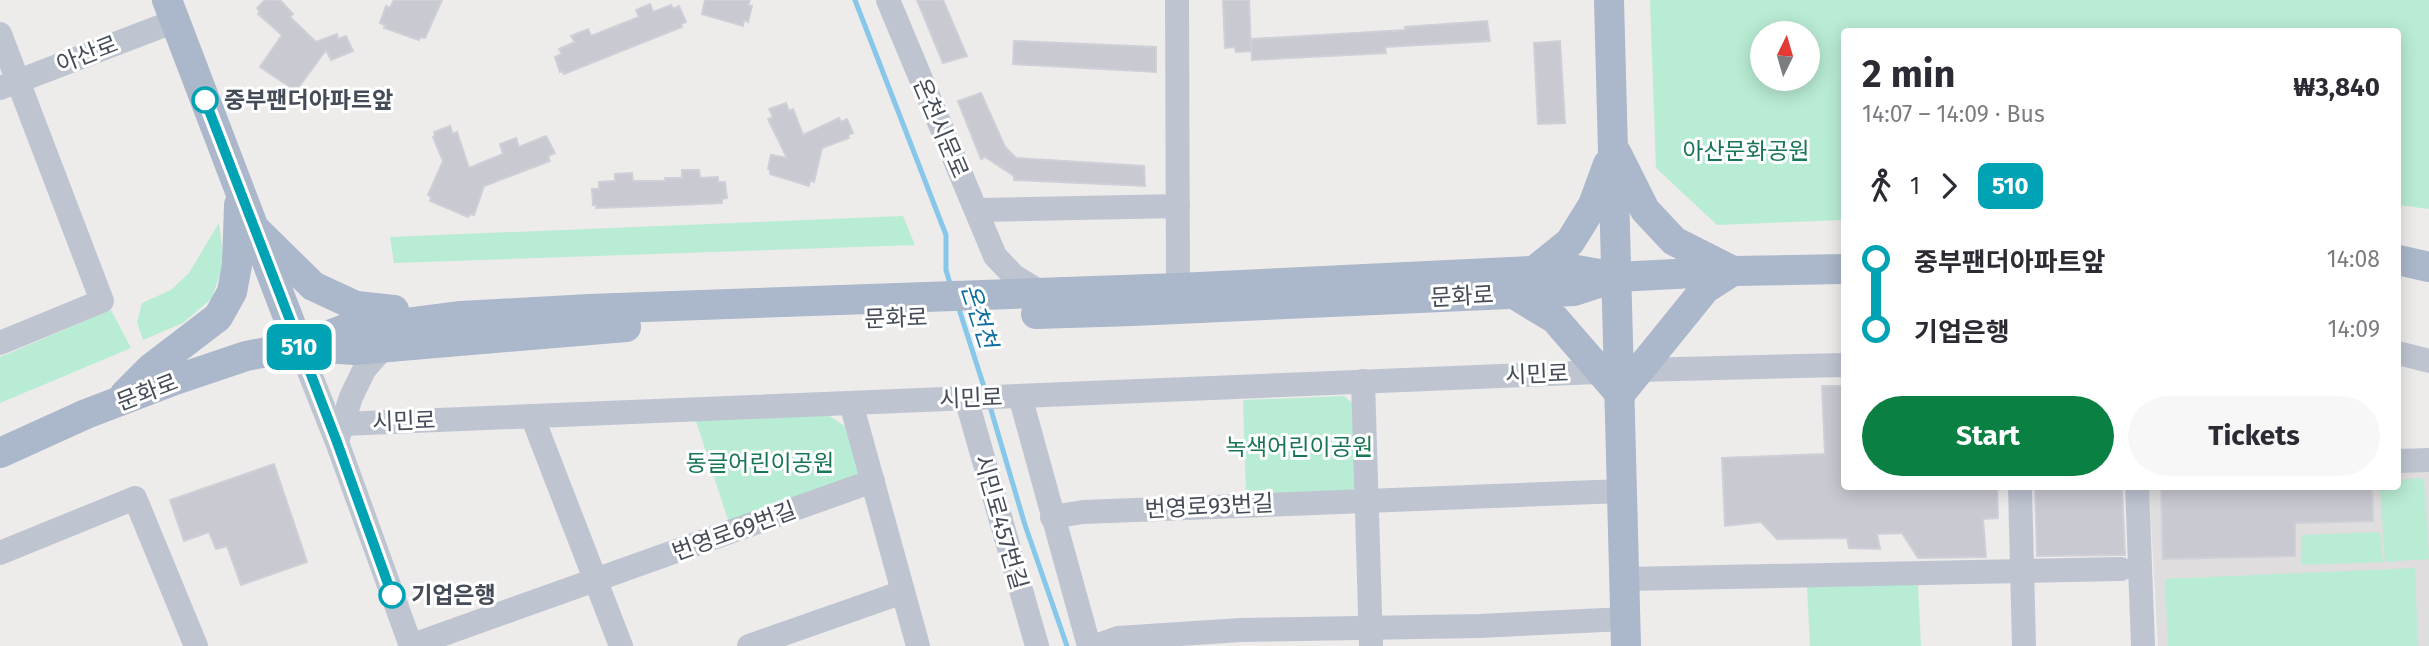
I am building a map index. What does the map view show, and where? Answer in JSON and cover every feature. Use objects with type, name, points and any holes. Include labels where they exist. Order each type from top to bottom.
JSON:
[{"type":"main road","points":[[1609,0],[1626,632]]},
{"type":"main road","name":"아산로","points":[[171,10],[299,346]]},
{"type":"main road","points":[[1614,147],[1645,210],[1674,241],[1734,271]]},
{"type":"main road","points":[[1534,271],[1570,242],[1593,205],[1614,147]]},
{"type":"main road","points":[[115,404],[149,369],[218,317],[232,292],[237,265],[240,190]]},
{"type":"main road","points":[[254,228],[313,286],[356,306],[461,316]]},
{"type":"main road","points":[[2401,261],[2429,267]]},
{"type":"main road","name":"문화로","points":[[987,297],[1534,271],[1572,270],[1617,277],[1841,269]]},
{"type":"main road","points":[[1620,394],[1705,289],[1734,271]]},
{"type":"main road","name":"문화로","points":[[987,297],[1133,311],[1574,291],[1617,277]]},
{"type":"main road","points":[[1514,294],[1555,319],[1620,394]]},
{"type":"main road","points":[[941,307],[987,297]]},
{"type":"main road","name":"문화로","points":[[299,346],[354,350],[611,327],[941,307]]},
{"type":"main road","name":"문화로","points":[[0,453],[86,414],[246,356],[299,346],[353,326],[461,316],[589,309],[941,307]]},
{"type":"street","name":"온천시문로","points":[[888,0],[995,256]]},
{"type":"street","points":[[1177,0],[1178,288]]},
{"type":"street","name":"아산로","points":[[9,84],[171,10]]},
{"type":"street","points":[[0,34],[9,84],[102,301],[0,343]]},
{"type":"street","points":[[976,210],[1178,206]]},
{"type":"street","points":[[995,256],[1014,276],[1042,293]]},
{"type":"street","points":[[987,297],[995,256]]},
{"type":"street","name":"아산로","points":[[299,346],[340,433],[410,646]]},
{"type":"street","points":[[340,433],[364,370],[384,347]]},
{"type":"street","points":[[2401,355],[2429,362]]},
{"type":"street","points":[[1638,370],[1841,366]]},
{"type":"street","name":"시민로","points":[[340,433],[532,416],[1599,372]]},
{"type":"street","points":[[1363,382],[1371,637]]},
{"type":"street","points":[[1020,396],[1089,646]]},
{"type":"street","name":"시민로457번길","points":[[966,398],[1037,646]]},
{"type":"street","points":[[851,403],[918,646]]},
{"type":"street","points":[[532,416],[621,646]]},
{"type":"street","points":[[2401,461],[2429,460]]},
{"type":"street","name":"번영로69번길","points":[[410,646],[873,481]]},
{"type":"street","points":[[2020,490],[2024,646]]},
{"type":"street","points":[[2137,490],[2143,646]]},
{"type":"street","points":[[1367,499],[1623,491]]},
{"type":"street","points":[[0,553],[135,498],[196,646]]},
{"type":"street","name":"번영로93번길","points":[[1052,517],[1083,512],[1367,499]]},
{"type":"street","points":[[1625,579],[2121,569]]},
{"type":"street","points":[[749,646],[903,592]]},
{"type":"street","points":[[1095,646],[1118,638],[1480,636],[1626,632]]},
{"type":"shaded area","points":[[2429,469],[2429,646],[2158,646],[2149,490],[2401,490],[2401,470]]},
{"type":"green space","name":"아산문화공원","points":[[1650,0],[2429,0],[2429,209],[2401,205],[2401,28],[1841,28],[1841,220],[1717,225],[1656,168]]},
{"type":"green space","points":[[903,216],[915,245],[394,263],[390,237]]},
{"type":"green space","points":[[219,223],[224,261],[212,298],[183,323],[143,340],[137,322],[142,303],[171,290],[189,273]]},
{"type":"green space","points":[[111,310],[131,348],[0,403],[0,357]]},
{"type":"green space","name":"녹색어린이공원","points":[[1344,396],[1352,403],[1355,487],[1350,493],[1246,497],[1243,400]]},
{"type":"green space","name":"동글어린이공원","points":[[828,415],[846,427],[859,470],[854,481],[729,523],[695,418]]},
{"type":"green space","points":[[2424,478],[2429,559],[2385,562],[2380,490],[2401,490],[2401,480]]},
{"type":"green space","points":[[2380,532],[2383,562],[2301,565],[2301,535]]},
{"type":"green space","points":[[2415,568],[2418,646],[2168,646],[2165,579]]},
{"type":"green space","points":[[1918,584],[1921,646],[1810,646],[1807,587]]},
{"type":"building","points":[[265,0],[280,0],[293,14],[290,17],[316,42],[337,34],[338,39],[346,36],[353,51],[331,60],[326,50],[298,88],[293,89],[260,67],[282,35],[258,14],[260,12],[257,8]]},
{"type":"building","points":[[394,0],[442,0],[425,38],[421,37],[419,40],[384,28],[385,25],[380,23],[386,6],[390,8]]},
{"type":"building","points":[[705,0],[750,0],[748,5],[752,6],[748,22],[744,20],[743,26],[702,14]]},
{"type":"building","points":[[917,0],[943,0],[967,56],[943,63]]},
{"type":"building","points":[[1223,0],[1249,0],[1251,51],[1236,52],[1235,47],[1225,48]]},
{"type":"building","points":[[650,4],[653,12],[671,5],[673,9],[679,6],[686,22],[681,24],[682,27],[564,74],[560,72],[555,57],[562,54],[559,49],[575,42],[571,36],[588,29],[591,36],[639,17],[636,10]]},
{"type":"building","points":[[1487,21],[1490,41],[1385,47],[1386,53],[1252,60],[1251,39],[1406,30],[1405,27]]},
{"type":"building","points":[[1014,41],[1156,47],[1156,72],[1013,64]]},
{"type":"building","points":[[1560,41],[1565,123],[1538,124],[1534,43]]},
{"type":"building","points":[[981,93],[1005,147],[1016,158],[1144,166],[1145,186],[1014,180],[1014,176],[985,157],[981,159],[958,101]]},
{"type":"building","points":[[786,103],[789,111],[793,109],[803,135],[839,118],[841,122],[847,119],[853,133],[848,135],[849,138],[822,148],[814,182],[810,180],[809,186],[770,174],[768,169],[771,155],[787,158],[768,119],[773,117],[769,109]]},
{"type":"building","points":[[450,126],[453,134],[457,132],[469,168],[503,154],[500,144],[516,138],[519,147],[546,136],[555,153],[548,156],[550,161],[484,186],[474,215],[470,214],[468,217],[430,201],[431,197],[428,195],[443,161],[433,137],[434,132]]},
{"type":"building","points":[[682,170],[699,170],[700,178],[718,177],[718,182],[725,182],[727,198],[722,199],[722,203],[596,208],[597,205],[593,205],[592,189],[599,189],[599,182],[615,181],[615,174],[632,173],[633,181],[666,181],[665,178],[682,178]]},
{"type":"building","points":[[1822,386],[1841,386],[1841,490],[1997,490],[1998,518],[1983,519],[1986,557],[1918,558],[1902,533],[1877,534],[1880,549],[1849,548],[1847,538],[1777,539],[1761,522],[1725,526],[1722,458],[1825,454]]},
{"type":"building","points":[[274,464],[307,562],[241,585],[227,546],[216,549],[209,532],[184,541],[170,500]]},
{"type":"building","points":[[2035,490],[2122,490],[2125,555],[2037,556]]},
{"type":"building","points":[[2161,490],[2372,490],[2373,521],[2295,523],[2295,556],[2163,559]]},
{"type":"waterway","name":"온천천","points":[[855,0],[946,235],[946,270],[951,287]]},
{"type":"waterway","name":"온천천","points":[[958,306],[985,390]]},
{"type":"waterway","name":"온천천","points":[[989,403],[1025,525],[1067,646]]},
{"type":"bus line","name":"510","points":[[205,100],[337,442],[392,595]]},
{"type":"place","name":"중부팬더아파트앞","points":[[205,100]]},
{"type":"place","name":"기업은행","points":[[392,595]]}]
